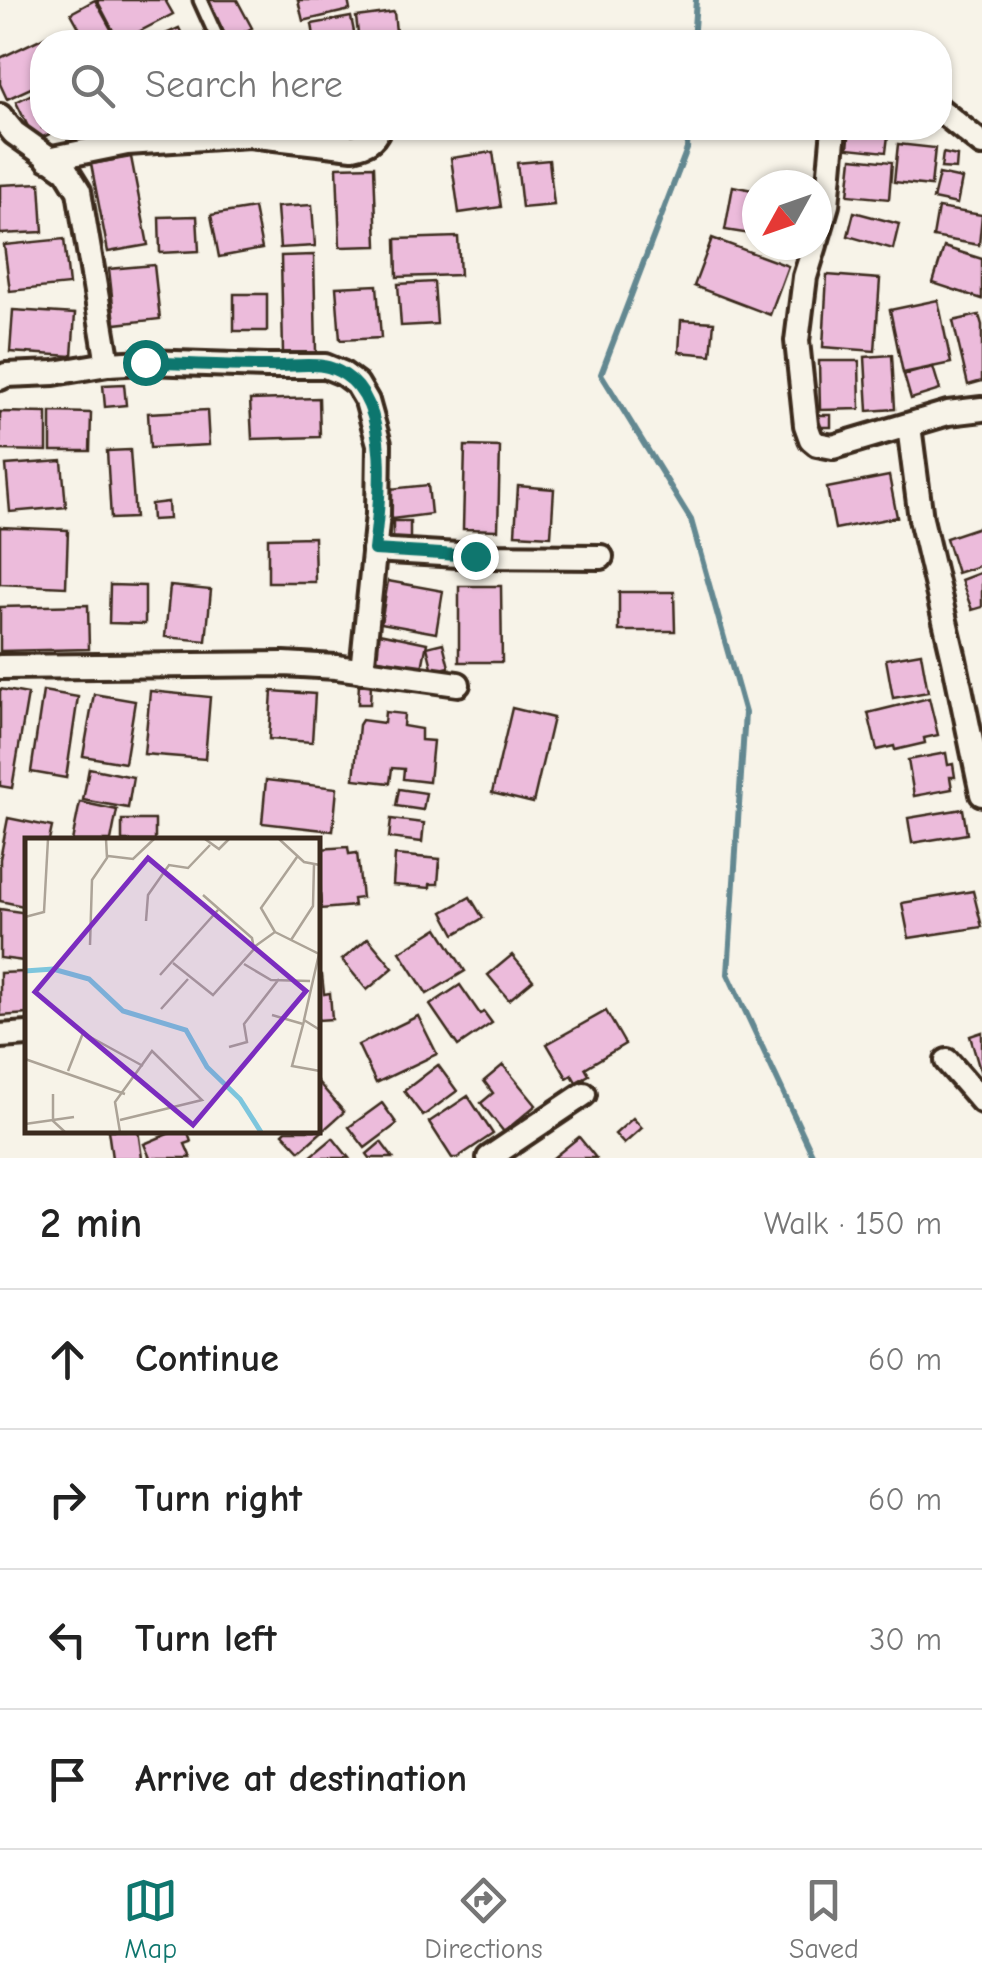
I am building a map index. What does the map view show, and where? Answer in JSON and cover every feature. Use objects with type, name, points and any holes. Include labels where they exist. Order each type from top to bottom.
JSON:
[{"type":"street","points":[[0,116],[14,133],[66,170],[78,191],[108,364]]},
{"type":"street","points":[[952,120],[982,144]]},
{"type":"street","points":[[48,159],[128,143],[173,140]]},
{"type":"street","points":[[292,140],[352,147],[371,140]]},
{"type":"street","points":[[831,170],[833,140]]},
{"type":"street","points":[[811,260],[797,342],[811,439],[832,447],[948,414],[982,410]]},
{"type":"street","points":[[0,378],[145,362],[325,366],[356,384],[367,401],[379,444],[378,514],[362,671]]},
{"type":"street","points":[[909,426],[922,519],[982,794]]},
{"type":"street","points":[[374,550],[601,558]]},
{"type":"street","points":[[0,667],[284,664],[458,684]]},
{"type":"street","points":[[0,1036],[25,1034]]},
{"type":"street","points":[[947,1060],[982,1101]]},
{"type":"street","points":[[489,1158],[584,1094]]},
{"type":"lane","points":[[200,0],[214,30]]},
{"type":"building","points":[[95,0],[111,30],[80,30],[71,13]]},
{"type":"building","points":[[97,0],[165,0],[173,14],[142,30],[113,30]]},
{"type":"building","points":[[207,0],[237,0],[252,28],[223,30]]},
{"type":"building","points":[[298,0],[348,0],[350,10],[303,21]]},
{"type":"building","points":[[394,12],[396,30],[358,30],[356,17]]},
{"type":"building","points":[[351,17],[354,30],[313,30],[312,24]]},
{"type":"building","points":[[30,44],[30,88],[7,99],[0,84],[0,58]]},
{"type":"building","points":[[30,95],[30,131],[16,102]]},
{"type":"building","points":[[849,140],[888,140],[886,152],[848,148]]},
{"type":"building","points":[[898,144],[935,148],[931,186],[894,182]]},
{"type":"building","points":[[493,152],[501,207],[459,213],[451,158]]},
{"type":"building","points":[[943,153],[957,156],[956,169],[941,168]]},
{"type":"building","points":[[131,157],[148,245],[108,252],[91,164]]},
{"type":"building","points":[[852,158],[892,162],[889,199],[848,195]]},
{"type":"building","points":[[549,160],[554,205],[522,208],[517,163]]},
{"type":"building","points":[[374,166],[377,246],[340,247],[337,167]]},
{"type":"building","points":[[939,174],[962,179],[957,204],[933,199]]},
{"type":"building","points":[[40,183],[43,232],[0,234],[0,185]]},
{"type":"building","points":[[733,186],[742,188],[742,233],[725,230]]},
{"type":"building","points":[[312,205],[315,246],[280,248],[277,207]]},
{"type":"building","points":[[254,208],[262,249],[219,257],[211,215]]},
{"type":"building","points":[[938,208],[982,215],[979,245],[933,237]]},
{"type":"building","points":[[854,212],[899,224],[893,249],[848,236]]},
{"type":"building","points":[[197,216],[199,251],[160,253],[159,217]]},
{"type":"building","points":[[458,237],[460,275],[397,277],[396,239]]},
{"type":"building","points":[[712,238],[742,249],[742,260],[772,260],[788,266],[770,315],[694,286]]},
{"type":"building","points":[[64,239],[69,285],[10,291],[4,245]]},
{"type":"building","points":[[944,247],[982,259],[982,299],[933,283]]},
{"type":"building","points":[[314,255],[316,352],[283,353],[281,256]]},
{"type":"building","points":[[154,265],[160,319],[115,324],[109,269]]},
{"type":"building","points":[[827,275],[880,279],[875,351],[823,347]]},
{"type":"building","points":[[434,282],[437,324],[401,326],[398,284]]},
{"type":"building","points":[[377,285],[381,338],[340,340],[336,287]]},
{"type":"building","points":[[234,294],[267,294],[267,331],[234,331]]},
{"type":"building","points":[[938,300],[951,363],[903,373],[890,310]]},
{"type":"building","points":[[13,310],[75,314],[72,356],[10,352]]},
{"type":"building","points":[[979,315],[982,381],[968,385],[953,321]]},
{"type":"building","points":[[681,320],[714,322],[711,355],[679,352]]},
{"type":"building","points":[[892,355],[895,409],[868,411],[865,357]]},
{"type":"building","points":[[819,361],[859,361],[860,409],[820,410]]},
{"type":"building","points":[[933,367],[940,390],[911,399],[904,375]]},
{"type":"building","points":[[124,384],[126,405],[105,407],[103,385]]},
{"type":"building","points":[[319,398],[320,437],[252,439],[250,400]]},
{"type":"building","points":[[207,410],[209,445],[150,448],[148,413]]},
{"type":"building","points":[[0,412],[47,413],[47,451],[0,450]]},
{"type":"building","points":[[51,412],[91,413],[90,451],[51,451]]},
{"type":"building","points":[[816,415],[831,415],[831,427],[816,427]]},
{"type":"building","points":[[465,446],[500,447],[498,530],[463,529]]},
{"type":"building","points":[[130,450],[135,518],[111,519],[107,451]]},
{"type":"building","points":[[62,461],[66,507],[10,512],[6,465]]},
{"type":"building","points":[[889,476],[897,517],[835,529],[827,488]]},
{"type":"building","points":[[428,485],[431,514],[392,519],[389,489]]},
{"type":"building","points":[[518,486],[554,489],[551,536],[515,534]]},
{"type":"building","points":[[168,502],[169,519],[152,520],[151,504]]},
{"type":"building","points":[[393,521],[410,521],[410,538],[393,539]]},
{"type":"building","points":[[982,526],[982,565],[957,573],[946,538]]},
{"type":"building","points":[[0,527],[68,530],[66,587],[0,584]]},
{"type":"building","points":[[314,537],[315,582],[268,582],[268,538]]},
{"type":"building","points":[[982,572],[982,607],[972,610],[961,580]]},
{"type":"building","points":[[388,581],[443,591],[436,633],[381,623]]},
{"type":"building","points":[[110,585],[145,586],[145,624],[109,623]]},
{"type":"building","points":[[170,586],[211,590],[206,641],[165,637]]},
{"type":"building","points":[[459,586],[501,586],[502,662],[459,662]]},
{"type":"building","points":[[619,592],[674,592],[675,631],[619,631]]},
{"type":"building","points":[[88,605],[89,649],[0,651],[0,607]]},
{"type":"building","points":[[379,633],[427,643],[422,668],[374,658]]},
{"type":"building","points":[[443,643],[449,667],[433,671],[427,647]]},
{"type":"building","points":[[921,653],[928,692],[893,698],[886,659]]},
{"type":"building","points":[[359,683],[371,684],[370,704],[358,704]]},
{"type":"building","points":[[0,689],[28,694],[12,788],[0,786]]},
{"type":"building","points":[[43,691],[78,697],[66,778],[31,772]]},
{"type":"building","points":[[150,691],[210,697],[205,759],[144,754]]},
{"type":"building","points":[[272,691],[315,694],[312,742],[269,739]]},
{"type":"building","points":[[94,694],[135,701],[125,763],[83,756]]},
{"type":"building","points":[[929,698],[938,735],[924,738],[925,743],[877,750],[868,713]]},
{"type":"building","points":[[512,708],[553,718],[533,803],[492,793]]},
{"type":"building","points":[[385,712],[404,714],[403,726],[421,729],[421,740],[433,741],[429,782],[403,779],[404,769],[392,768],[390,783],[354,779],[359,725],[362,720],[384,723]]},
{"type":"building","points":[[946,753],[948,765],[953,764],[952,789],[914,796],[908,760]]},
{"type":"building","points":[[89,768],[133,777],[128,808],[83,800]]},
{"type":"building","points":[[266,780],[337,788],[333,831],[262,823]]},
{"type":"building","points":[[399,789],[426,793],[423,810],[396,806]]},
{"type":"building","points":[[80,802],[117,810],[112,838],[73,838]]},
{"type":"building","points":[[963,809],[967,834],[912,843],[908,818]]},
{"type":"building","points":[[8,818],[52,827],[50,838],[25,838],[25,906],[0,901],[0,859]]},
{"type":"building","points":[[391,819],[424,823],[422,842],[389,838]]},
{"type":"building","points":[[122,820],[155,820],[155,838],[122,838]]},
{"type":"building","points":[[348,847],[349,854],[357,853],[362,898],[353,899],[354,906],[321,909],[320,849]]},
{"type":"building","points":[[395,855],[440,859],[438,884],[430,884],[430,888],[393,885]]},
{"type":"building","points":[[973,891],[982,927],[909,938],[902,903]]},
{"type":"building","points":[[470,897],[483,918],[455,934],[443,912]]},
{"type":"building","points":[[0,909],[25,913],[24,961],[0,958]]},
{"type":"building","points":[[438,928],[465,971],[427,994],[400,952]]},
{"type":"building","points":[[368,938],[393,968],[367,990],[342,960]]},
{"type":"building","points":[[512,955],[533,980],[509,1000],[488,975]]},
{"type":"building","points":[[25,972],[25,1014],[0,1016],[0,973]]},
{"type":"building","points":[[320,975],[324,994],[330,993],[332,1019],[320,1020]]},
{"type":"building","points":[[460,985],[480,1014],[484,1012],[492,1023],[458,1046],[430,1005]]},
{"type":"building","points":[[606,1011],[625,1044],[585,1068],[589,1075],[576,1082],[572,1075],[567,1078],[547,1044]]},
{"type":"building","points":[[418,1016],[437,1054],[376,1083],[358,1045]]},
{"type":"building","points":[[982,1032],[982,1077],[970,1036]]},
{"type":"building","points":[[438,1065],[457,1091],[423,1116],[404,1091]]},
{"type":"building","points":[[503,1065],[536,1105],[504,1132],[481,1103],[493,1093],[484,1081]]},
{"type":"building","points":[[320,1084],[344,1112],[300,1151],[283,1133],[320,1133]]},
{"type":"building","points":[[468,1096],[493,1134],[452,1158],[429,1122]]},
{"type":"building","points":[[382,1103],[397,1124],[365,1148],[349,1127]]},
{"type":"building","points":[[633,1118],[642,1128],[624,1144],[615,1134]]},
{"type":"building","points":[[108,1133],[138,1133],[142,1158],[112,1158]]},
{"type":"building","points":[[170,1133],[188,1133],[191,1142],[185,1144],[191,1158],[150,1158],[144,1144]]},
{"type":"building","points":[[579,1137],[596,1158],[553,1158]]},
{"type":"building","points":[[333,1138],[349,1158],[309,1158]]},
{"type":"building","points":[[381,1142],[393,1158],[370,1158],[367,1154]]},
{"type":"waterway","points":[[694,30],[696,0]]},
{"type":"waterway","points":[[687,140],[601,374],[691,520],[745,713],[728,974],[814,1158]]},
{"type":"route","points":[[145,362],[325,366],[342,373],[356,384],[367,401],[379,444],[374,550],[475,556]]}]
